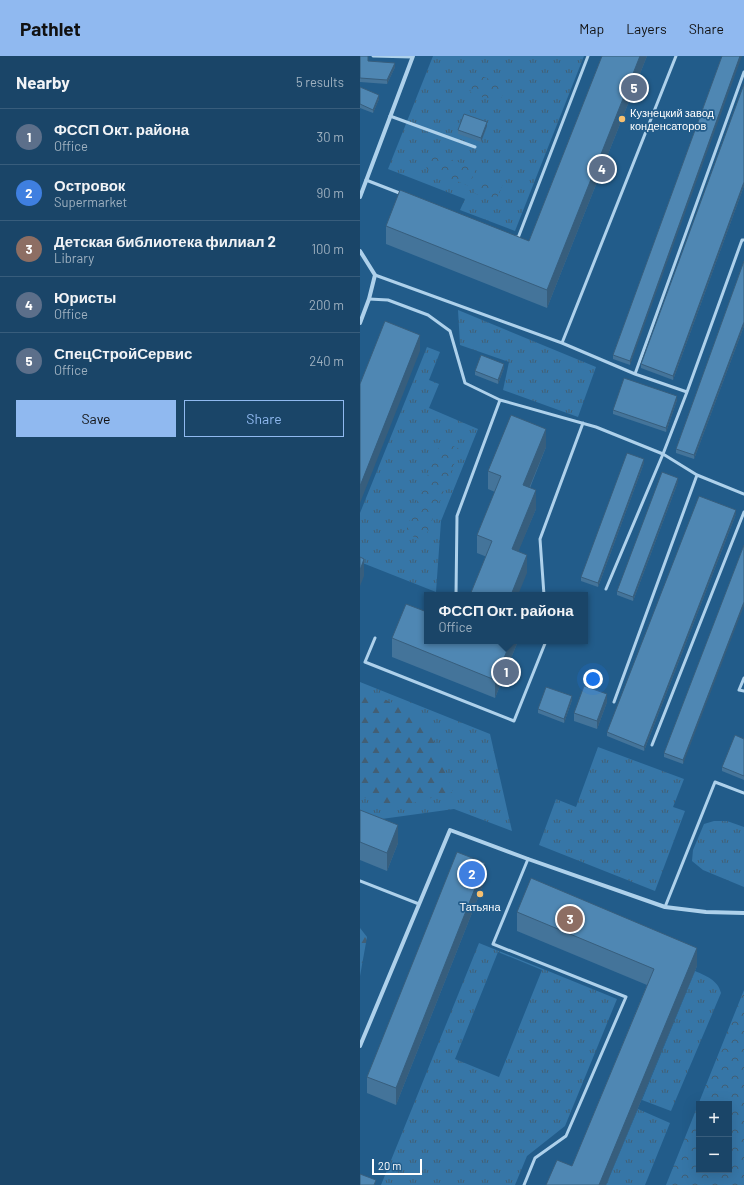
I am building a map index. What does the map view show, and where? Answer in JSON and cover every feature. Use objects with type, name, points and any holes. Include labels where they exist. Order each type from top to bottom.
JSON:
[{"type":"street","points":[[360,197],[412,57]]},
{"type":"street","points":[[360,251],[375,275],[369,299],[360,323]]},
{"type":"street","points":[[360,1046],[450,830],[665,907],[706,912],[744,913]]},
{"type":"lane","points":[[374,56],[412,57]]},
{"type":"lane","points":[[511,236],[518,238],[588,56]]},
{"type":"lane","points":[[562,343],[676,56]]},
{"type":"lane","points":[[634,374],[744,72]]},
{"type":"lane","points":[[390,116],[476,148]]},
{"type":"lane","points":[[366,180],[406,195]]},
{"type":"lane","points":[[606,589],[663,454],[742,240],[744,240]]},
{"type":"lane","points":[[375,275],[562,343],[634,374],[687,392]]},
{"type":"lane","points":[[369,299],[388,300],[428,315],[450,331],[465,383],[500,400],[583,423],[663,454],[697,475],[744,494]]},
{"type":"lane","points":[[456,592],[457,516],[500,400]]},
{"type":"lane","points":[[544,592],[540,539],[583,423]]},
{"type":"lane","points":[[614,702],[697,475]]},
{"type":"lane","points":[[652,745],[744,512]]},
{"type":"lane","points":[[375,638],[365,662],[514,721],[545,644]]},
{"type":"lane","points":[[744,678],[739,690],[744,691]]},
{"type":"lane","points":[[665,907],[715,782],[744,793]]},
{"type":"lane","points":[[524,1185],[535,1158],[566,1136],[626,996],[493,944],[528,859]]},
{"type":"lane","points":[[360,881],[419,904]]},
{"type":"green space","points":[[433,56],[584,56],[515,231],[460,210],[465,199],[388,169]]},
{"type":"green space","points":[[477,74],[506,86],[499,104],[470,92]]},
{"type":"green space","points":[[432,152],[476,169],[469,186],[426,169]]},
{"type":"green space","points":[[481,175],[503,184],[495,202],[474,193]]},
{"type":"green space","points":[[458,310],[596,367],[578,417],[503,390],[509,362],[460,345]]},
{"type":"green space","points":[[427,347],[440,352],[429,380],[439,384],[429,408],[478,429],[441,521],[436,592],[360,562],[360,513]]},
{"type":"green space","points":[[441,441],[460,449],[424,541],[405,533]]},
{"type":"green space","points":[[360,682],[490,734],[512,831],[454,809],[367,821],[360,818]]},
{"type":"green space","points":[[360,688],[425,718],[453,792],[387,810],[360,795]]},
{"type":"green space","points":[[598,747],[684,779],[673,807],[685,811],[655,891],[539,845],[556,799],[576,807]]},
{"type":"green space","points":[[714,821],[727,821],[744,827],[744,887],[703,870],[692,861],[693,850],[704,824]]},
{"type":"green space","points":[[360,928],[367,937],[360,976]]},
{"type":"green space","points":[[479,943],[617,999],[565,1126],[527,1156],[515,1185],[381,1185]],"holes":[[[498,952],[542,970],[499,1077],[455,1059]]]},
{"type":"green space","points":[[695,971],[714,982],[721,993],[671,1111],[642,1100]]},
{"type":"green space","points":[[744,990],[744,1185],[666,1185],[696,1110],[696,1173],[732,1173],[732,1101],[700,1101]]},
{"type":"green space","points":[[638,1109],[670,1123],[645,1185],[606,1185]]},
{"type":"building","points":[[360,56],[368,56],[368,61],[395,63],[387,80],[360,78]]},
{"type":"building","points":[[602,56],[640,56],[547,290],[386,226],[400,190],[529,241]]},
{"type":"building","points":[[722,56],[740,56],[630,361],[613,355]]},
{"type":"building","points":[[744,84],[744,182],[673,376],[641,364]]},
{"type":"building","points":[[360,87],[379,95],[373,110],[360,104]]},
{"type":"building","points":[[464,114],[487,122],[481,138],[458,130]]},
{"type":"building","points":[[744,261],[744,322],[694,455],[676,449]]},
{"type":"building","points":[[385,321],[420,335],[360,486],[360,384]]},
{"type":"building","points":[[481,355],[504,364],[498,380],[475,371]]},
{"type":"building","points":[[624,378],[677,396],[666,428],[613,410]]},
{"type":"building","points":[[511,415],[546,429],[523,485],[536,490],[512,549],[527,555],[512,592],[471,592],[492,541],[477,535],[501,476],[488,471]]},
{"type":"building","points":[[627,453],[644,459],[598,583],[581,577]]},
{"type":"building","points":[[662,472],[678,478],[633,597],[617,591]]},
{"type":"building","points":[[699,496],[736,510],[644,747],[607,732]]},
{"type":"building","points":[[744,545],[744,602],[683,760],[664,753]]},
{"type":"building","points":[[360,557],[364,559],[360,570]]},
{"type":"building","points":[[406,604],[424,611],[424,644],[510,644],[495,680],[392,638]]},
{"type":"building","points":[[584,686],[607,694],[597,721],[574,713]]},
{"type":"building","points":[[546,687],[572,696],[564,719],[538,709]]},
{"type":"building","points":[[735,735],[744,739],[744,776],[722,767]]},
{"type":"building","points":[[360,810],[398,825],[387,853],[360,842]]},
{"type":"building","points":[[457,852],[485,863],[396,1088],[367,1077]]},
{"type":"building","points":[[531,878],[697,948],[599,1185],[546,1185],[557,1160],[572,1166],[654,969],[517,912]]},
{"type":"building","points":[[360,1174],[376,1180],[374,1185],[360,1185]]},
{"type":"place","name":"СпецСтройСервис","points":[[634,88]]},
{"type":"place","name":"Кузнецкий завод конденсаторов","points":[[622,119]]},
{"type":"place","name":"Юристы","points":[[602,169]]},
{"type":"place","name":"ФССП Окт. района","points":[[506,672]]},
{"type":"place","name":"Островок","points":[[472,874]]},
{"type":"place","name":"Татьяна","points":[[480,894]]},
{"type":"place","name":"Детская библиотека филиал 2","points":[[570,919]]}]
